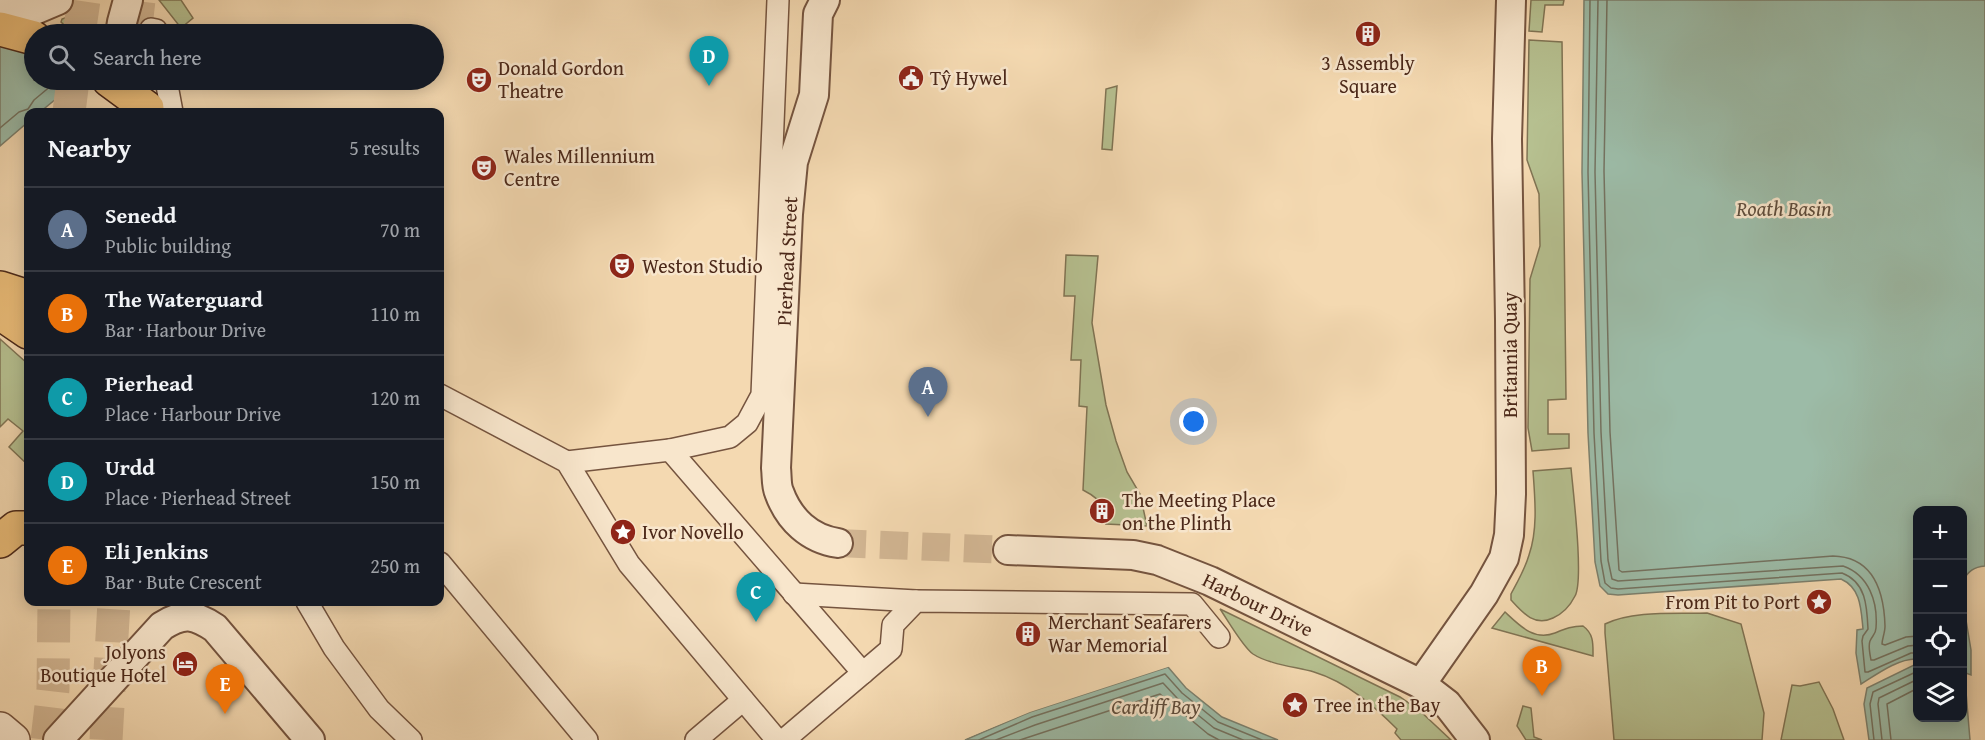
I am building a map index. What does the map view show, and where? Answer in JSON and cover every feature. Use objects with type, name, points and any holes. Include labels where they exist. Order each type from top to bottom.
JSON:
[{"type":"main road","points":[[0,29],[24,35]]},
{"type":"main road","points":[[116,90],[147,108]]},
{"type":"main road","points":[[0,288],[24,296]]},
{"type":"main road","points":[[0,313],[24,329]]},
{"type":"street","points":[[0,14],[32,11],[58,0]]},
{"type":"street","points":[[122,24],[128,0]]},
{"type":"street","points":[[567,462],[670,450],[730,437],[747,423],[762,395],[778,0]]},
{"type":"street","name":"Britannia Quay","points":[[1421,684],[1484,594],[1504,558],[1509,535],[1511,494],[1507,139],[1511,0]]},
{"type":"street","name":"Pierhead Street","points":[[818,5],[814,95],[793,162],[788,214],[776,468],[778,491],[788,510],[802,528],[815,537],[838,543]]},
{"type":"street","points":[[168,90],[171,108]]},
{"type":"street","points":[[444,397],[567,462],[629,564],[777,740]]},
{"type":"street","points":[[670,450],[863,674]]},
{"type":"street","name":"Harbour Drive","points":[[1008,550],[1133,555],[1157,560],[1210,581],[1421,684],[1447,704],[1475,740]]},
{"type":"street","points":[[444,569],[587,740]]},
{"type":"street","points":[[794,594],[916,601],[1192,604],[1219,638]]},
{"type":"street","points":[[784,740],[891,649],[893,625],[916,601]]},
{"type":"street","points":[[309,606],[334,648],[379,709],[411,740]]},
{"type":"street","points":[[58,740],[162,626],[183,616],[202,619],[215,628],[310,740]]},
{"type":"street","points":[[696,740],[743,700]]},
{"type":"street","points":[[0,729],[13,740]]},
{"type":"shaded area","points":[[159,0],[181,0],[193,18],[186,24],[178,24]]},
{"type":"shaded area","points":[[1531,0],[1564,0],[1563,5],[1545,5],[1542,32],[1529,31]]},
{"type":"shaded area","points":[[70,16],[86,24],[64,24],[61,22],[62,19]]},
{"type":"shaded area","points":[[1529,40],[1562,42],[1566,399],[1548,400],[1548,434],[1569,434],[1569,448],[1532,451],[1528,428],[1530,279],[1540,246],[1539,194],[1527,160]]},
{"type":"shaded area","points":[[1117,86],[1112,150],[1102,149],[1106,89]]},
{"type":"shaded area","points":[[1066,255],[1098,256],[1092,323],[1106,405],[1127,472],[1140,494],[1147,526],[1106,524],[1106,512],[1101,503],[1083,490],[1087,407],[1079,406],[1081,360],[1071,360],[1075,296],[1064,296]]},
{"type":"shaded area","points":[[0,339],[24,360],[24,461],[9,447],[23,431],[8,419],[0,427]]},
{"type":"shaded area","points":[[1571,468],[1576,514],[1577,587],[1573,600],[1560,614],[1540,621],[1529,617],[1511,600],[1511,594],[1527,560],[1534,535],[1533,471]]},
{"type":"shaded area","points":[[1220,609],[1400,697],[1419,710],[1451,740],[1401,740],[1395,733],[1397,729],[1349,688],[1326,676],[1274,663],[1253,654]]},
{"type":"shaded area","points":[[1505,612],[1534,634],[1547,635],[1583,626],[1591,636],[1593,656],[1492,628]]},
{"type":"shaded area","points":[[1707,613],[1741,624],[1764,713],[1762,740],[1614,740],[1605,624],[1642,615]]},
{"type":"shaded area","points":[[1819,682],[1833,709],[1844,740],[1781,740],[1792,685],[1800,686]]},
{"type":"shaded area","points":[[1523,706],[1531,708],[1534,737],[1542,740],[1526,740],[1517,726]]},
{"type":"water","name":"Roath Basin","points":[[1584,0],[1985,0],[1985,566],[1972,570],[1967,575],[1967,506],[1913,506],[1913,659],[1881,671],[1861,684],[1856,653],[1857,630],[1863,629],[1859,600],[1853,588],[1841,579],[1618,595],[1608,594],[1600,586],[1595,562],[1588,433],[1582,172]]},
{"type":"water","points":[[0,43],[24,49],[24,90],[67,90],[45,108],[24,108],[24,125],[0,146]]},
{"type":"water","points":[[1967,626],[1971,650],[1971,675],[1967,674]]},
{"type":"water","points":[[1913,665],[1913,722],[1967,722],[1967,704],[1970,740],[1869,740],[1864,704],[1867,688]]},
{"type":"water","name":"Cardiff Bay","points":[[1168,667],[1186,688],[1222,717],[1278,740],[965,740],[1030,712]]},
{"type":"pier","points":[[1167,664],[1171,666],[1030,712],[962,740],[966,736],[1029,709]]},
{"type":"tunnel","points":[[80,24],[84,0]]},
{"type":"tunnel","points":[[136,24],[139,0]]},
{"type":"tunnel","points":[[70,108],[72,90]]},
{"type":"tunnel","points":[[838,543],[1008,550]]},
{"type":"tunnel","points":[[47,740],[53,689],[54,606]]},
{"type":"tunnel","points":[[106,740],[114,606]]},
{"type":"place","name":"3 Assembly Square","points":[[1368,34]]},
{"type":"place","name":"Tŷ Hywel","points":[[911,78]]},
{"type":"place","name":"Donald Gordon Theatre","points":[[479,80]]},
{"type":"place","name":"Urdd","points":[[709,86]]},
{"type":"place","name":"Wales Millennium Centre","points":[[484,168]]},
{"type":"place","name":"Weston Studio","points":[[622,266]]},
{"type":"place","name":"Senedd","points":[[928,417]]},
{"type":"place","name":"The Meeting Place on the Plinth","points":[[1102,511]]},
{"type":"place","name":"Ivor Novello","points":[[623,532]]},
{"type":"place","name":"From Pit to Port","points":[[1819,602]]},
{"type":"place","name":"Pierhead","points":[[756,622]]},
{"type":"place","name":"Merchant Seafarers War Memorial","points":[[1028,634]]},
{"type":"place","name":"Jolyons Boutique Hotel","points":[[185,664]]},
{"type":"place","name":"The Waterguard","points":[[1542,696]]},
{"type":"place","name":"Tree in the Bay","points":[[1295,705]]},
{"type":"place","name":"Eli Jenkins","points":[[225,714]]}]
